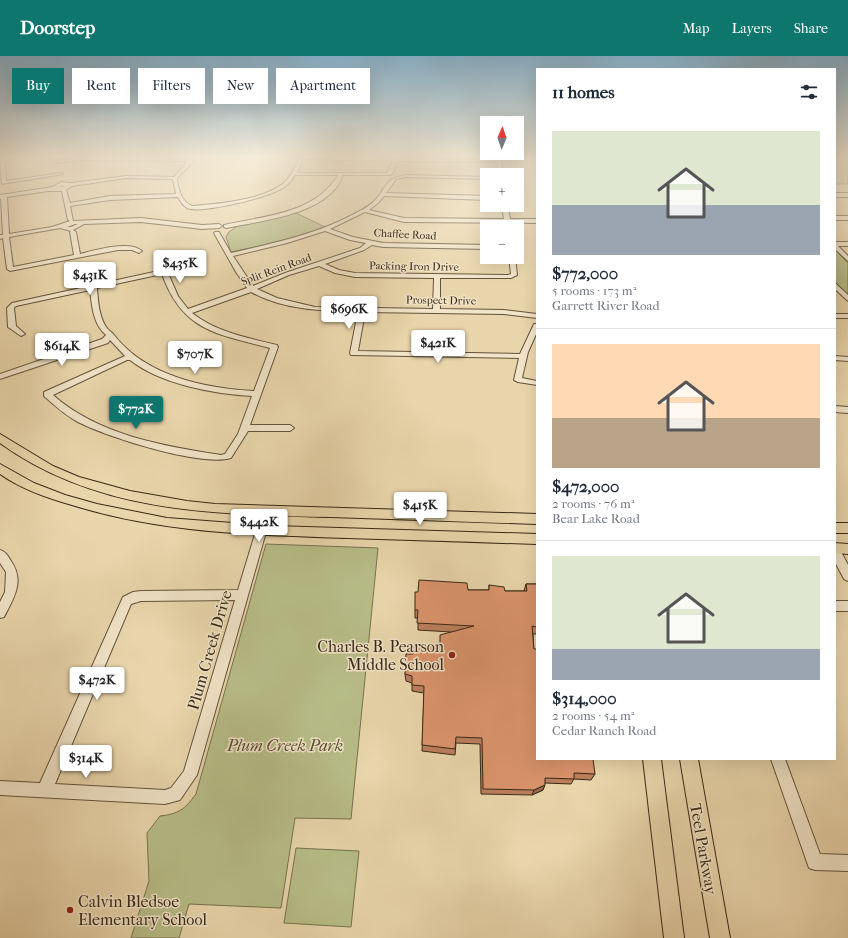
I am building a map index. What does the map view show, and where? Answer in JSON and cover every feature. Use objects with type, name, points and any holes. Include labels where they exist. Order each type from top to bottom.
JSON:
[{"type":"main road","points":[[0,438],[11,447],[55,471],[117,492],[177,504],[215,509],[536,519]]},
{"type":"main road","points":[[0,468],[28,484],[88,507],[127,516],[185,526],[262,531],[536,539]]},
{"type":"main road","points":[[407,535],[408,515]]},
{"type":"main road","points":[[836,528],[848,528]]},
{"type":"main road","points":[[836,548],[848,548]]},
{"type":"main road","points":[[652,760],[674,938]]},
{"type":"main road","name":"Teel Parkway","points":[[689,760],[720,938]]},
{"type":"street","points":[[1,198],[2,237],[10,269],[118,248],[133,248],[139,251]]},
{"type":"street","points":[[66,198],[68,205],[67,226]]},
{"type":"street","points":[[68,205],[109,198]]},
{"type":"street","points":[[182,198],[190,208],[245,198]]},
{"type":"street","points":[[2,237],[91,223],[141,220],[216,230],[228,229],[242,223],[286,213],[320,198]]},
{"type":"street","points":[[230,255],[288,241],[324,228],[363,210],[374,204],[379,198]]},
{"type":"street","points":[[363,210],[404,220],[480,221]]},
{"type":"street","points":[[836,218],[848,218]]},
{"type":"street","points":[[524,221],[536,221]]},
{"type":"street","points":[[67,226],[78,226]]},
{"type":"street","points":[[78,226],[78,255]]},
{"type":"street","name":"Chaffee Road","points":[[324,228],[346,237],[370,243],[406,246],[480,247]]},
{"type":"street","points":[[222,239],[228,229]]},
{"type":"street","points":[[216,230],[252,289]]},
{"type":"street","name":"Split Rein Road","points":[[187,312],[252,289],[287,274],[321,265],[358,251],[370,243]]},
{"type":"street","points":[[836,245],[848,244]]},
{"type":"street","points":[[836,246],[848,259]]},
{"type":"street","points":[[836,257],[848,259]]},
{"type":"street","name":"Packing Iron Drive","points":[[321,265],[337,272],[355,275],[508,277],[514,275],[513,264]]},
{"type":"street","points":[[21,334],[12,327],[10,308],[14,304],[163,272],[165,273],[176,299],[187,312],[208,327],[274,348],[244,428],[234,449],[228,456],[222,458],[180,452],[125,438],[80,418],[60,406],[47,394],[126,358],[133,358]]},
{"type":"street","points":[[436,311],[437,276]]},
{"type":"street","points":[[93,286],[99,319],[104,330],[110,335],[122,351],[157,371],[192,384],[233,393],[257,394]]},
{"type":"street","points":[[836,286],[848,299]]},
{"type":"street","name":"Prospect Drive","points":[[252,289],[262,295],[315,309],[504,312],[536,316]]},
{"type":"street","points":[[362,310],[354,353],[522,356]]},
{"type":"street","points":[[836,316],[848,316]]},
{"type":"street","points":[[536,328],[529,338],[522,356],[518,380],[536,383]]},
{"type":"street","points":[[0,371],[93,339],[110,335]]},
{"type":"street","points":[[0,377],[105,342],[110,335]]},
{"type":"street","points":[[836,358],[848,359]]},
{"type":"street","points":[[836,409],[848,410]]},
{"type":"street","points":[[244,428],[290,428]]},
{"type":"street","name":"Plum Creek Drive","points":[[44,791],[165,797],[175,795],[190,775],[267,511]]},
{"type":"street","points":[[0,554],[12,571],[11,593],[0,613]]},
{"type":"street","points":[[836,554],[848,576]]},
{"type":"street","points":[[0,788],[44,791],[127,601],[133,597],[147,595],[243,595]]},
{"type":"street","points":[[836,606],[848,606]]},
{"type":"street","points":[[778,760],[815,862],[848,863]]},
{"type":"green space","points":[[294,212],[325,227],[296,238],[231,252],[226,237],[229,232],[239,225]]},
{"type":"green space","points":[[836,251],[848,263],[848,297],[836,283]]},
{"type":"green space","name":"Plum Creek Park","points":[[266,544],[378,548],[351,819],[295,818],[281,908],[189,904],[179,938],[131,938],[149,881],[147,833],[160,816],[172,814],[181,810],[196,794]]},
{"type":"green space","points":[[296,848],[359,851],[351,927],[284,923]]},
{"type":"building","name":"Charles B. Pearson Middle School","points":[[419,580],[467,583],[468,590],[489,590],[489,585],[504,587],[505,591],[527,591],[526,584],[536,584],[536,627],[532,626],[534,649],[536,649],[536,760],[593,760],[595,774],[574,773],[574,779],[545,778],[545,785],[534,790],[483,789],[482,738],[456,737],[455,749],[422,745],[424,686],[412,685],[412,676],[405,674],[406,654],[413,654],[414,645],[440,646],[440,635],[474,626],[417,623],[418,610],[415,610],[415,592],[418,592]]},
{"type":"place","name":"Charles B. Pearson Middle School","points":[[452,655]]},
{"type":"place","name":"Calvin Bledsoe Elementary School","points":[[70,910]]}]
